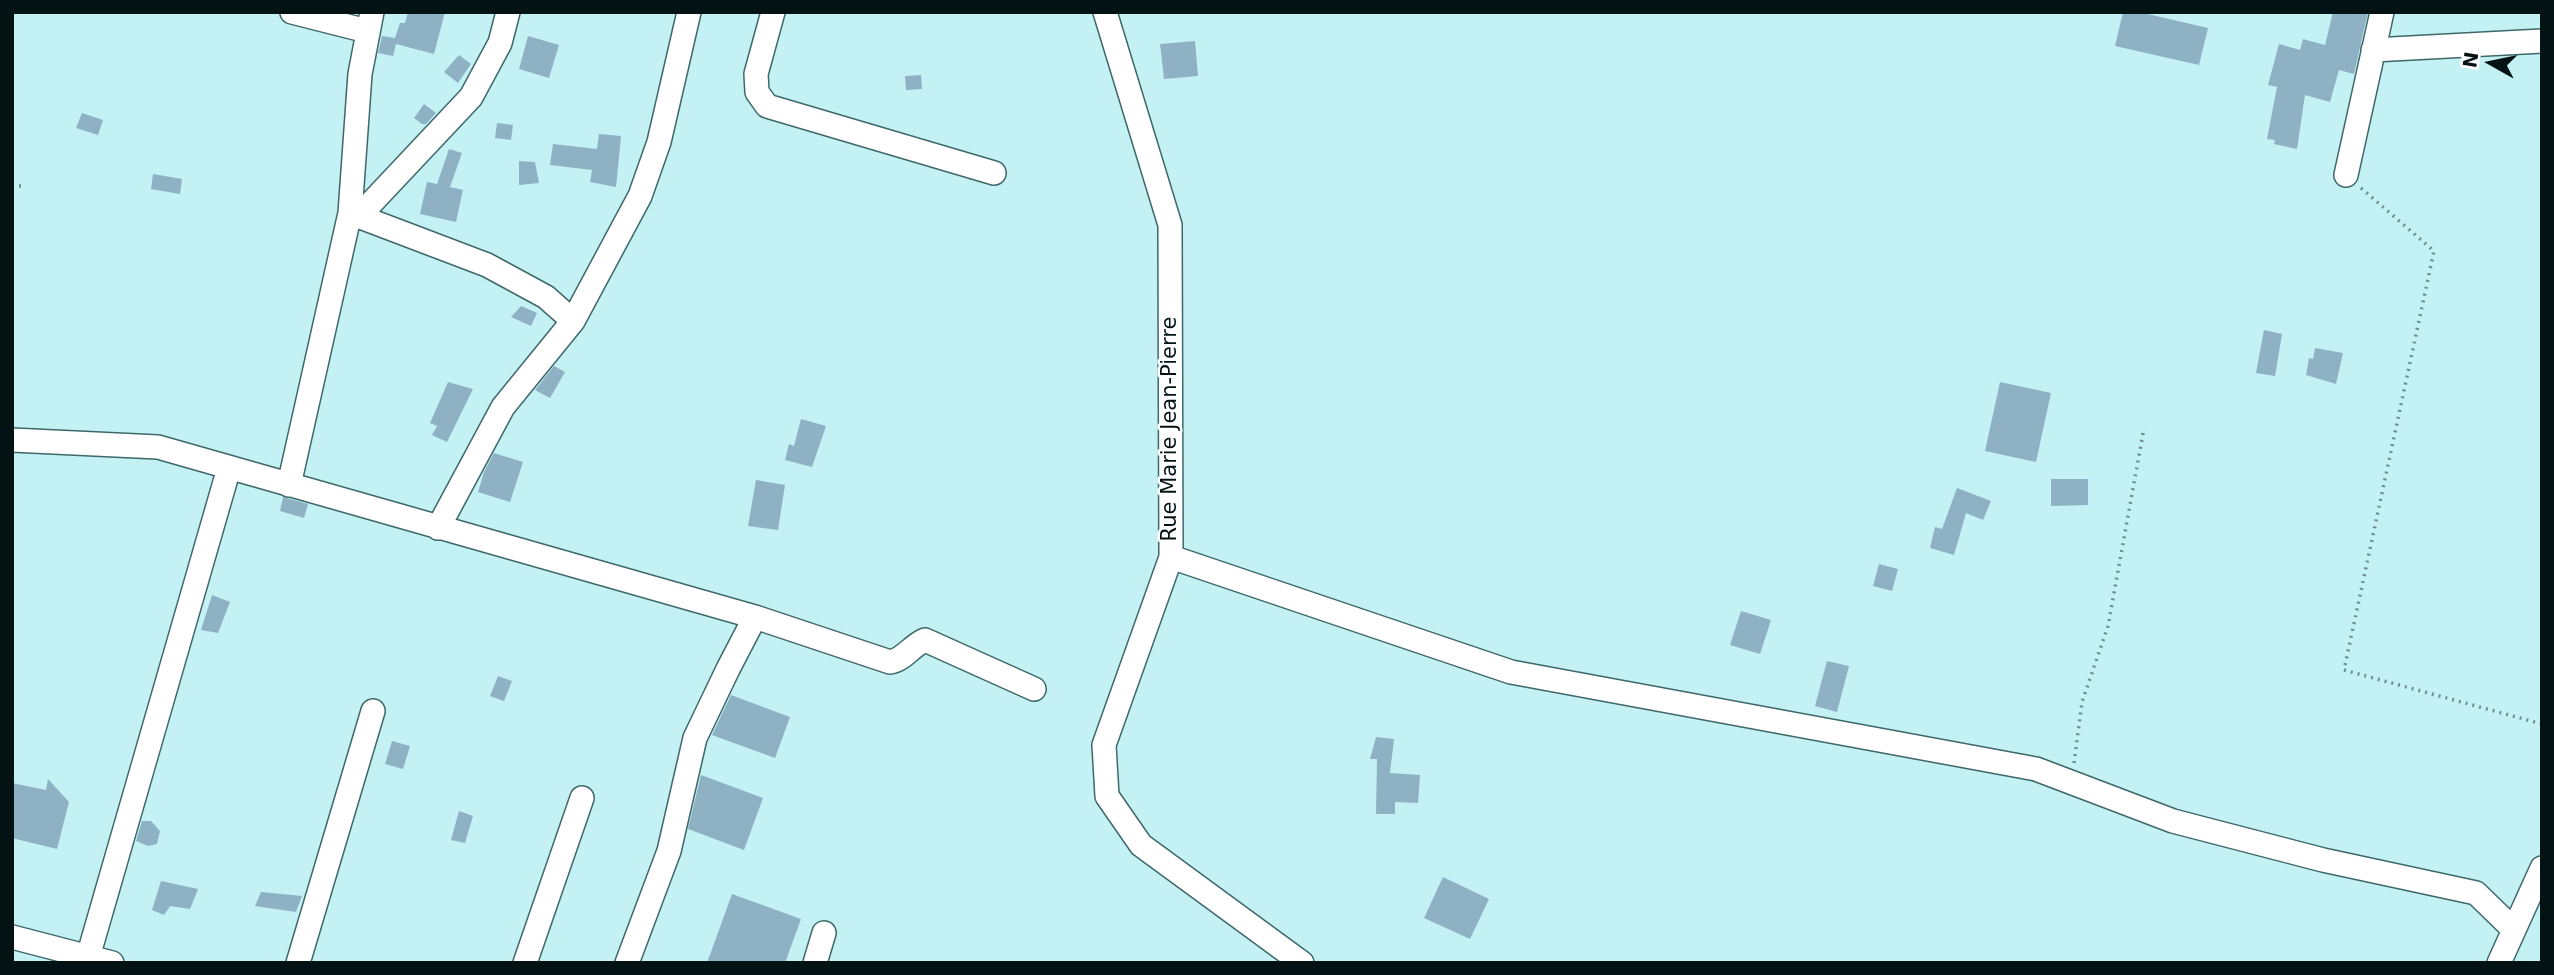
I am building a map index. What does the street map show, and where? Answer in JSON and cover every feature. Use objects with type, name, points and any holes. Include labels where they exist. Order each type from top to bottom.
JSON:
[{"type":"street","points":[[289,485],[354,214],[360,74],[369,22],[292,12]]},
{"type":"street","points":[[354,214],[471,97],[500,43],[508,12]]},
{"type":"street","points":[[438,528],[503,407],[573,321],[640,196],[659,142],[689,12]]},
{"type":"street","points":[[773,12],[756,74],[757,92],[767,106],[994,173]]},
{"type":"street","name":"Rue Marie Jean-Pierre","points":[[1105,12],[1170,225],[1171,557],[1104,745],[1107,796],[1141,845],[1302,963]]},
{"type":"street","points":[[2346,176],[2382,12]]},
{"type":"street","points":[[2373,50],[2542,41]]},
{"type":"street","points":[[354,214],[487,265],[546,297],[573,321]]},
{"type":"street","points":[[12,440],[158,447],[755,617],[890,662],[898,661],[917,643],[925,640],[1034,689]]},
{"type":"street","points":[[88,957],[229,468]]},
{"type":"street","points":[[1171,557],[1511,672],[2036,769],[2173,821],[2323,860],[2476,893],[2514,929]]},
{"type":"street","points":[[627,963],[669,851],[695,738],[755,617]]},
{"type":"street","points":[[298,963],[373,711]]},
{"type":"street","points":[[524,963],[582,798]]},
{"type":"street","points":[[2499,963],[2542,868]]},
{"type":"street","points":[[815,963],[824,933]]},
{"type":"street","points":[[12,937],[112,963]]},
{"type":"path","points":[[2346,176],[2434,251],[2344,670],[2542,724]]},
{"type":"path","points":[[12,186],[24,186]]},
{"type":"path","points":[[2071,782],[2082,702],[2108,626],[2144,428]]},
{"type":"building","points":[[408,12],[445,12],[434,54],[396,44],[393,56],[378,53],[382,36],[395,38],[400,23],[405,23]]},
{"type":"building","points":[[2123,12],[2139,12],[2208,28],[2199,65],[2115,46]]},
{"type":"building","points":[[2333,12],[2368,12],[2354,74],[2339,70],[2330,102],[2305,95],[2297,149],[2274,144],[2275,140],[2267,139],[2277,87],[2268,85],[2279,44],[2300,50],[2303,39],[2325,45]]},
{"type":"building","points":[[528,36],[559,45],[549,78],[519,69]]},
{"type":"building","points":[[1195,41],[1198,76],[1164,79],[1160,44]]},
{"type":"building","points":[[459,55],[471,64],[458,83],[444,72]]},
{"type":"building","points":[[921,75],[922,89],[906,90],[905,76]]},
{"type":"building","points":[[424,104],[436,113],[426,124],[422,124],[414,118]]},
{"type":"building","points":[[82,113],[103,120],[98,135],[76,128]]},
{"type":"building","points":[[497,123],[513,125],[511,140],[495,138]]},
{"type":"building","points":[[599,134],[621,136],[616,187],[590,182],[592,170],[550,165],[553,144],[597,149]]},
{"type":"building","points":[[449,149],[462,153],[450,187],[463,190],[456,222],[420,214],[427,182],[437,184]]},
{"type":"building","points":[[519,161],[535,162],[539,183],[519,185]]},
{"type":"building","points":[[153,174],[182,179],[180,194],[151,189]]},
{"type":"building","points":[[521,306],[537,313],[531,326],[511,317]]},
{"type":"building","points":[[2264,330],[2282,334],[2275,376],[2256,373]]},
{"type":"building","points":[[2315,348],[2343,353],[2336,384],[2306,375],[2309,358],[2313,359]]},
{"type":"building","points":[[554,366],[565,372],[550,398],[535,390]]},
{"type":"building","points":[[448,382],[473,389],[447,442],[432,435],[437,426],[430,423]]},
{"type":"building","points":[[2000,382],[2051,393],[2036,462],[1985,451]]},
{"type":"building","points":[[801,419],[826,426],[812,467],[785,460],[789,444],[794,446]]},
{"type":"building","points":[[494,453],[523,462],[510,502],[478,492]]},
{"type":"building","points":[[2051,479],[2088,479],[2088,505],[2051,506]]},
{"type":"building","points":[[756,480],[785,485],[778,530],[748,526]]},
{"type":"building","points":[[1957,488],[1991,501],[1983,520],[1966,513],[1954,555],[1930,548],[1935,527],[1942,529]]},
{"type":"building","points":[[283,497],[308,504],[304,518],[280,511]]},
{"type":"building","points":[[1879,564],[1898,569],[1892,591],[1873,586]]},
{"type":"building","points":[[212,595],[230,602],[218,633],[201,630]]},
{"type":"building","points":[[1741,611],[1771,620],[1760,654],[1730,645]]},
{"type":"building","points":[[1827,661],[1849,666],[1837,712],[1815,706]]},
{"type":"building","points":[[498,676],[512,681],[504,701],[490,696]]},
{"type":"building","points":[[731,695],[790,717],[775,758],[712,735]]},
{"type":"building","points":[[1376,737],[1394,739],[1390,773],[1420,775],[1418,803],[1395,802],[1395,814],[1376,814],[1377,759],[1370,759]]},
{"type":"building","points":[[392,741],[410,746],[403,769],[385,764]]},
{"type":"building","points":[[701,775],[763,798],[744,850],[688,829]]},
{"type":"building","points":[[48,779],[69,802],[57,849],[12,838],[12,783],[46,790]]},
{"type":"building","points":[[459,811],[473,816],[465,843],[451,840]]},
{"type":"building","points":[[142,821],[151,821],[160,831],[157,844],[148,846],[136,841]]},
{"type":"building","points":[[1443,877],[1489,899],[1470,939],[1424,918]]},
{"type":"building","points":[[161,881],[198,889],[190,909],[170,906],[164,915],[152,910]]},
{"type":"building","points":[[261,892],[302,896],[296,912],[255,906]]},
{"type":"building","points":[[732,894],[801,919],[785,963],[707,963]]}]
